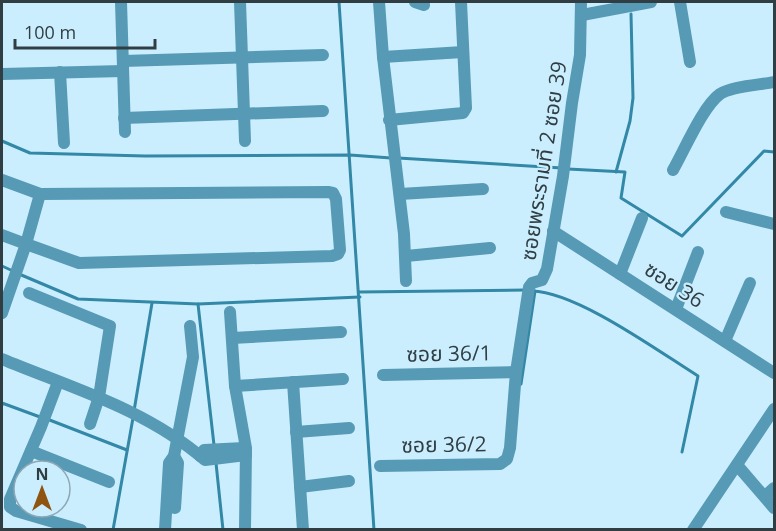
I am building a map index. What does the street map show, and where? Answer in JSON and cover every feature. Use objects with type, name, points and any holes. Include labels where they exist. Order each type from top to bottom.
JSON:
[{"type":"street","points":[[121,2],[125,132]]},
{"type":"street","points":[[240,2],[245,141]]},
{"type":"street","points":[[379,2],[389,120],[400,194],[406,281]]},
{"type":"street","points":[[389,120],[463,113],[466,108],[461,2]]},
{"type":"street","name":"ซอยพระรามที่ 2 ซอย 39","points":[[507,459],[510,448],[516,372],[529,287],[532,283],[542,280],[545,275],[564,171],[580,55],[581,2]]},
{"type":"street","points":[[582,15],[651,2]]},
{"type":"street","points":[[680,2],[690,63]]},
{"type":"street","points":[[383,57],[463,52]]},
{"type":"street","points":[[2,74],[323,55]]},
{"type":"street","points":[[60,72],[64,143]]},
{"type":"street","points":[[674,170],[708,106],[720,94],[774,82]]},
{"type":"street","points":[[124,118],[323,111]]},
{"type":"street","points":[[2,180],[40,194],[333,193],[336,199],[340,250],[338,254],[332,256],[78,263],[2,235]]},
{"type":"street","points":[[400,194],[483,189]]},
{"type":"street","points":[[2,313],[26,244],[40,194]]},
{"type":"street","points":[[726,212],[774,225]]},
{"type":"street","points":[[620,274],[642,218]]},
{"type":"street","name":"ซอย 36","points":[[553,231],[774,373]]},
{"type":"street","points":[[406,256],[490,248]]},
{"type":"street","points":[[676,309],[698,252]]},
{"type":"street","points":[[725,341],[750,283]]},
{"type":"street","points":[[28,293],[110,326],[99,397],[90,424]]},
{"type":"street","points":[[230,312],[235,386],[246,451],[245,530]]},
{"type":"street","points":[[165,530],[169,463],[174,456],[178,439],[193,357],[190,326]]},
{"type":"street","points":[[232,339],[341,332]]},
{"type":"street","points":[[2,359],[146,418],[178,439],[209,455],[246,451]]},
{"type":"street","name":"ซอย 36/1","points":[[383,375],[516,372]]},
{"type":"street","points":[[235,386],[343,379]]},
{"type":"street","points":[[58,382],[10,499],[10,507],[16,511],[81,530]]},
{"type":"street","points":[[292,382],[303,530]]},
{"type":"street","points":[[693,530],[774,409]]},
{"type":"street","points":[[296,432],[350,428]]},
{"type":"street","points":[[31,451],[109,482]]},
{"type":"street","points":[[173,530],[178,463],[174,456]]},
{"type":"street","name":"ซอย 36/2","points":[[380,466],[500,464],[507,459]]},
{"type":"street","points":[[737,465],[770,492],[774,508]]},
{"type":"street","points":[[300,487],[349,481]]},
{"type":"waterway","points":[[339,2],[374,530]]},
{"type":"waterway","points":[[616,172],[630,121],[633,98],[631,14]]},
{"type":"waterway","points":[[2,141],[30,153],[145,156],[350,155],[391,158]]},
{"type":"waterway","points":[[568,169],[625,172],[621,198],[682,236],[764,151],[774,152]]},
{"type":"waterway","points":[[398,158],[562,168]]},
{"type":"waterway","points":[[2,266],[13,271]]},
{"type":"waterway","points":[[19,274],[78,299],[198,304],[360,297]]},
{"type":"waterway","points":[[359,292],[526,290]]},
{"type":"waterway","points":[[532,291],[571,301],[594,312],[640,338],[698,376],[682,452]]},
{"type":"waterway","points":[[521,384],[535,291]]},
{"type":"waterway","points":[[134,411],[152,303]]},
{"type":"waterway","points":[[198,304],[214,445]]},
{"type":"waterway","points":[[2,405],[2,403],[40,417]]},
{"type":"waterway","points":[[113,530],[133,418]]},
{"type":"waterway","points":[[47,419],[127,450]]},
{"type":"waterway","points":[[216,463],[223,530]]}]
